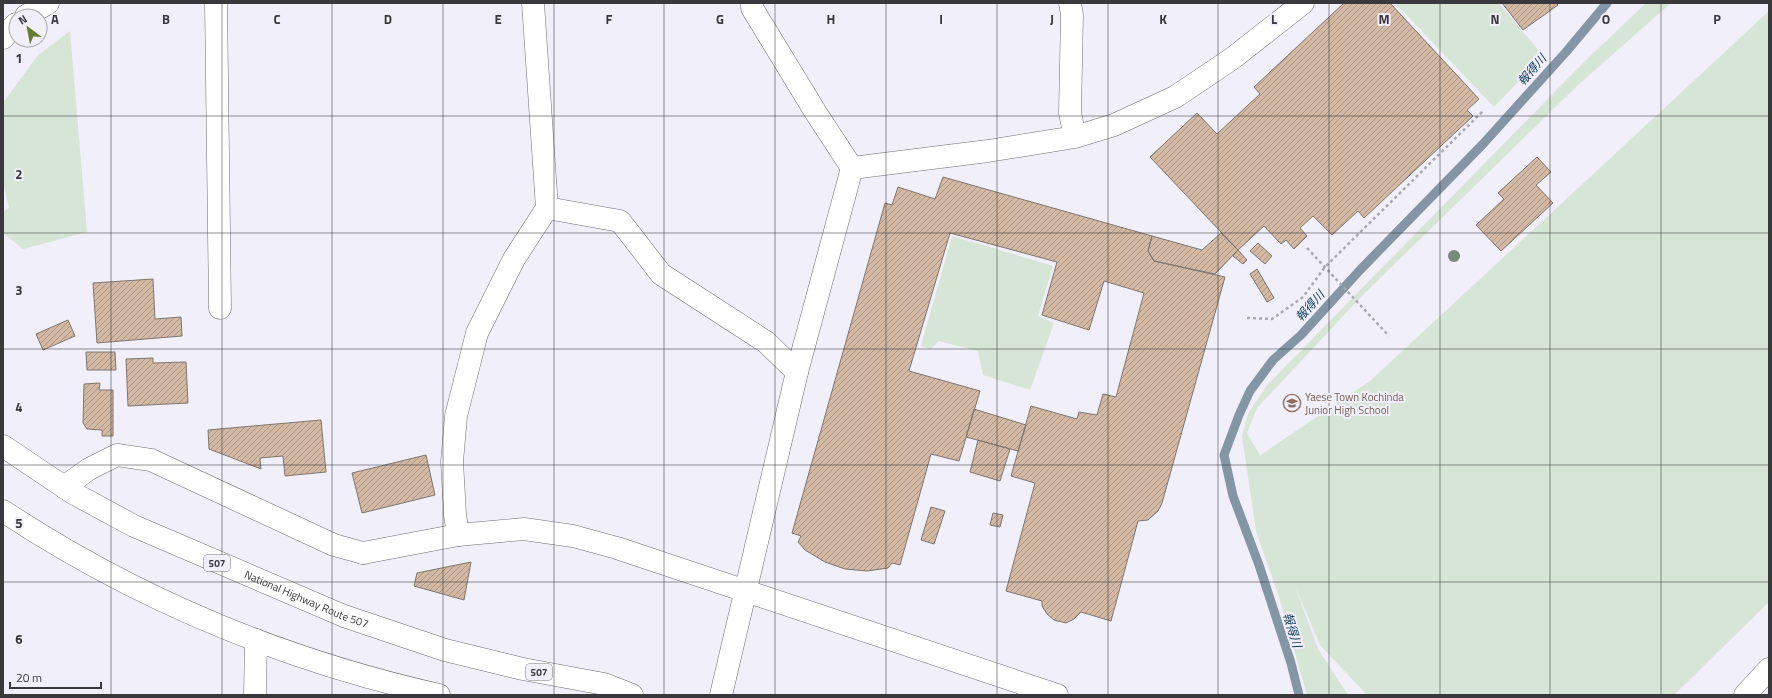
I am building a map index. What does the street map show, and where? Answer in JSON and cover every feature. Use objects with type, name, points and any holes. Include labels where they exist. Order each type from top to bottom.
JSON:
[{"type":"main road","points":[[216,3],[220,308]]},
{"type":"main road","points":[[458,535],[455,514],[452,462],[456,416],[477,333],[514,259],[547,208],[533,3]]},
{"type":"main road","points":[[721,695],[797,372],[852,168],[776,48],[752,8],[752,3]]},
{"type":"main road","points":[[1070,3],[1072,15],[1070,112],[1075,137]]},
{"type":"main road","points":[[852,168],[988,151],[1075,137],[1114,124],[1175,97],[1233,58],[1303,3]]},
{"type":"main road","points":[[547,208],[620,221],[660,274],[766,342],[797,372]]},
{"type":"main road","name":"National Highway Route 507","points":[[3,446],[64,487],[134,526],[344,616],[445,650],[523,670],[604,684],[632,695]]},
{"type":"main road","points":[[64,487],[89,469],[117,455],[151,460],[334,545],[363,553],[458,535],[524,529],[573,536],[617,548],[1057,695]]},
{"type":"main road","points":[[4,514],[118,580],[186,612],[256,640],[330,665],[405,687],[439,695]]},
{"type":"main road","points":[[255,695],[256,640]]},
{"type":"main road","points":[[1745,695],[1769,670]]},
{"type":"path","points":[[1247,318],[1272,319],[1302,297],[1324,267],[1484,110]]},
{"type":"path","points":[[1307,248],[1389,336]]},
{"type":"green space","points":[[1395,3],[1499,3],[1543,56],[1494,107]]},
{"type":"green space","points":[[1646,3],[1671,3],[1578,85],[1362,296],[1257,408],[1247,433],[1261,457],[1262,454],[1370,381],[1769,11],[1769,602],[1674,695],[1367,695],[1320,645],[1295,586],[1318,649],[1348,695],[1307,695],[1279,597],[1256,531],[1242,436],[1248,414],[1267,385],[1584,62]]},
{"type":"green space","points":[[70,31],[87,232],[23,249],[3,233],[3,212],[9,208],[3,181],[3,103],[38,55]]},
{"type":"green space","points":[[952,236],[1053,266],[1038,316],[1054,323],[1030,390],[983,375],[978,351],[939,341],[931,349],[921,346]]},
{"type":"building","points":[[1344,3],[1390,3],[1479,99],[1467,110],[1473,116],[1364,218],[1358,211],[1332,235],[1313,216],[1300,228],[1307,236],[1294,249],[1286,240],[1281,244],[1264,226],[1238,250],[1150,157],[1197,113],[1217,134],[1260,94],[1254,87]]},
{"type":"building","points":[[1502,3],[1556,3],[1558,5],[1523,30]]},
{"type":"building","points":[[1537,157],[1551,172],[1536,185],[1553,203],[1501,251],[1476,225],[1504,199],[1498,193]]},
{"type":"building","points":[[943,177],[1152,236],[1148,251],[1154,261],[1225,277],[1162,503],[1158,511],[1148,520],[1138,521],[1111,621],[1081,612],[1074,619],[1066,623],[1054,620],[1047,614],[1042,606],[1042,601],[1006,591],[1035,483],[1011,476],[1031,406],[1077,419],[1079,412],[1097,415],[1103,394],[1116,397],[1144,293],[1104,281],[1089,330],[1042,315],[1057,262],[950,233],[909,371],[980,391],[959,461],[931,454],[900,565],[892,563],[888,568],[867,571],[845,569],[825,562],[805,550],[798,542],[801,536],[792,533],[885,203],[892,205],[898,187],[935,199]]},
{"type":"building","points":[[1221,233],[1238,250],[1215,274],[1154,261],[1148,251],[1152,236],[1202,250]]},
{"type":"building","points":[[1258,243],[1272,256],[1265,264],[1250,251]]},
{"type":"building","points":[[1238,250],[1247,260],[1243,264],[1233,256]]},
{"type":"building","points":[[1257,269],[1274,298],[1267,302],[1250,274]]},
{"type":"building","points":[[153,279],[155,319],[181,317],[182,336],[97,343],[93,283]]},
{"type":"building","points":[[68,320],[75,336],[43,350],[36,334]]},
{"type":"building","points":[[86,352],[115,352],[116,370],[87,370]]},
{"type":"building","points":[[153,358],[153,363],[186,362],[188,403],[128,406],[126,359]]},
{"type":"building","points":[[100,383],[99,390],[113,390],[113,436],[102,436],[102,430],[87,429],[83,423],[84,384]]},
{"type":"building","points":[[974,409],[1026,425],[1018,451],[966,437]]},
{"type":"building","points":[[321,420],[326,472],[285,476],[283,456],[260,458],[261,469],[209,449],[208,430]]},
{"type":"building","points":[[978,440],[1010,449],[1000,481],[970,472]]},
{"type":"building","points":[[426,455],[435,495],[362,513],[352,473]]},
{"type":"building","points":[[931,507],[945,511],[934,544],[921,540]]},
{"type":"building","points":[[993,513],[1003,515],[1000,527],[990,525]]},
{"type":"building","points":[[471,562],[464,600],[414,586],[417,573]]},
{"type":"waterway","name":"報得川","points":[[1299,695],[1291,663],[1259,565],[1233,496],[1224,455],[1239,415],[1250,391],[1273,360],[1301,335],[1360,270],[1483,144],[1566,52],[1607,3]]},
{"type":"place","name":"Yaese Town Kochinda Junior High School","points":[[1292,403]]}]
